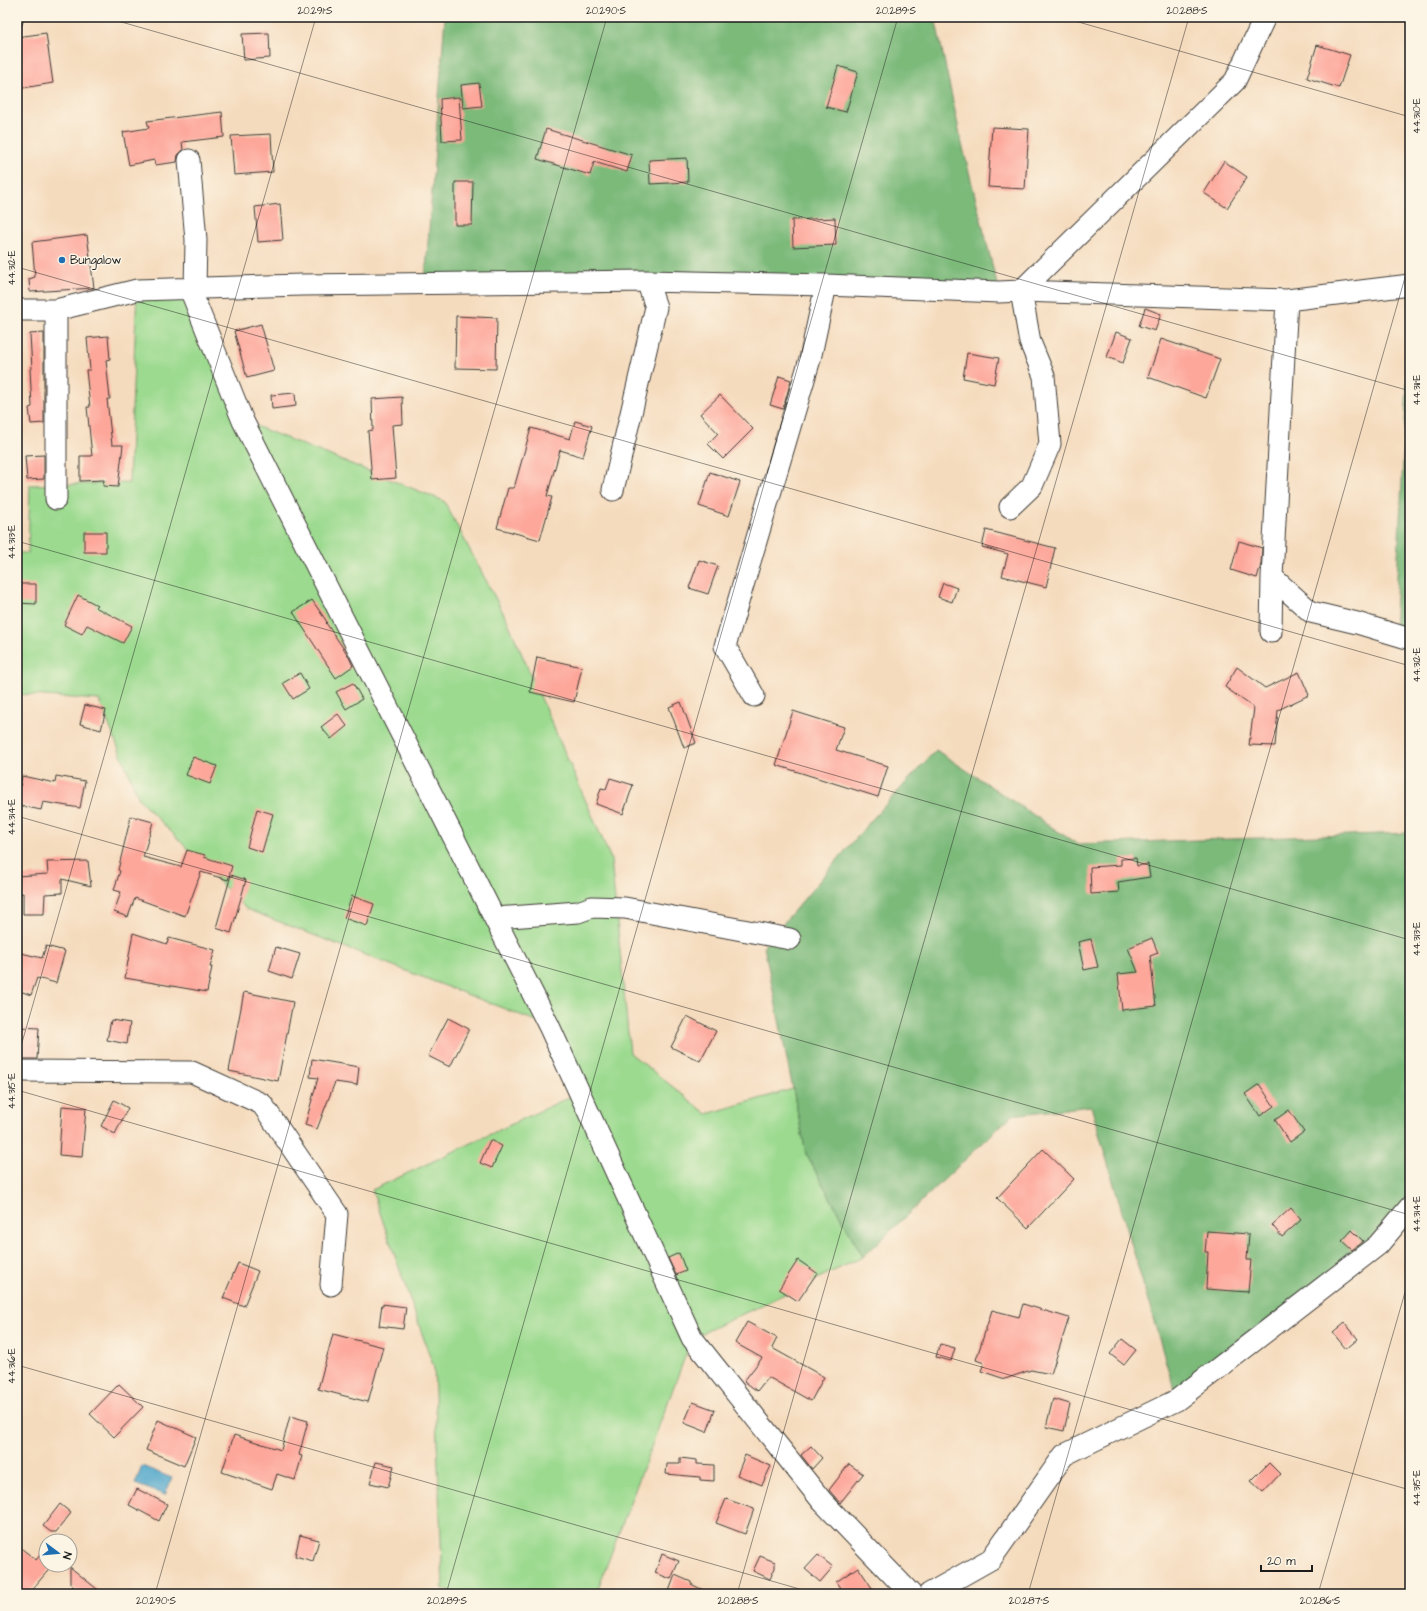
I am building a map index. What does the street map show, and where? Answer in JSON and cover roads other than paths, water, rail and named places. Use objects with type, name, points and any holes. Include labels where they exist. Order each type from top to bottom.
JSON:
[{"type":"street","points":[[1021,291],[1235,81],[1265,17]]},
{"type":"street","points":[[189,160],[196,240],[192,289],[243,421],[552,1032],[692,1338],[822,1501],[911,1594]]},
{"type":"street","points":[[613,490],[656,307],[647,281]]},
{"type":"street","points":[[17,310],[56,310],[137,290],[302,285],[647,281],[826,285],[999,292],[1021,291],[1287,300],[1410,285]]},
{"type":"street","points":[[754,696],[725,646],[810,359],[826,285]]},
{"type":"street","points":[[1010,508],[1032,486],[1050,444],[1044,376],[1030,342],[1021,291]]},
{"type":"street","points":[[1271,632],[1272,577],[1287,300]]},
{"type":"street","points":[[56,310],[56,499]]},
{"type":"street","points":[[1272,577],[1311,612],[1357,623],[1410,639]]},
{"type":"street","points":[[495,918],[578,912],[592,907],[625,908],[790,939]]},
{"type":"street","points":[[17,1071],[192,1072],[262,1104],[337,1214],[332,1285]]},
{"type":"street","points":[[929,1594],[991,1560],[1064,1455],[1177,1400],[1378,1245],[1410,1207]]},
{"type":"water","points":[[142,1466],[172,1478],[165,1495],[135,1484]]},
{"type":"place","name":"Bungalow","points":[[62,260]]}]
